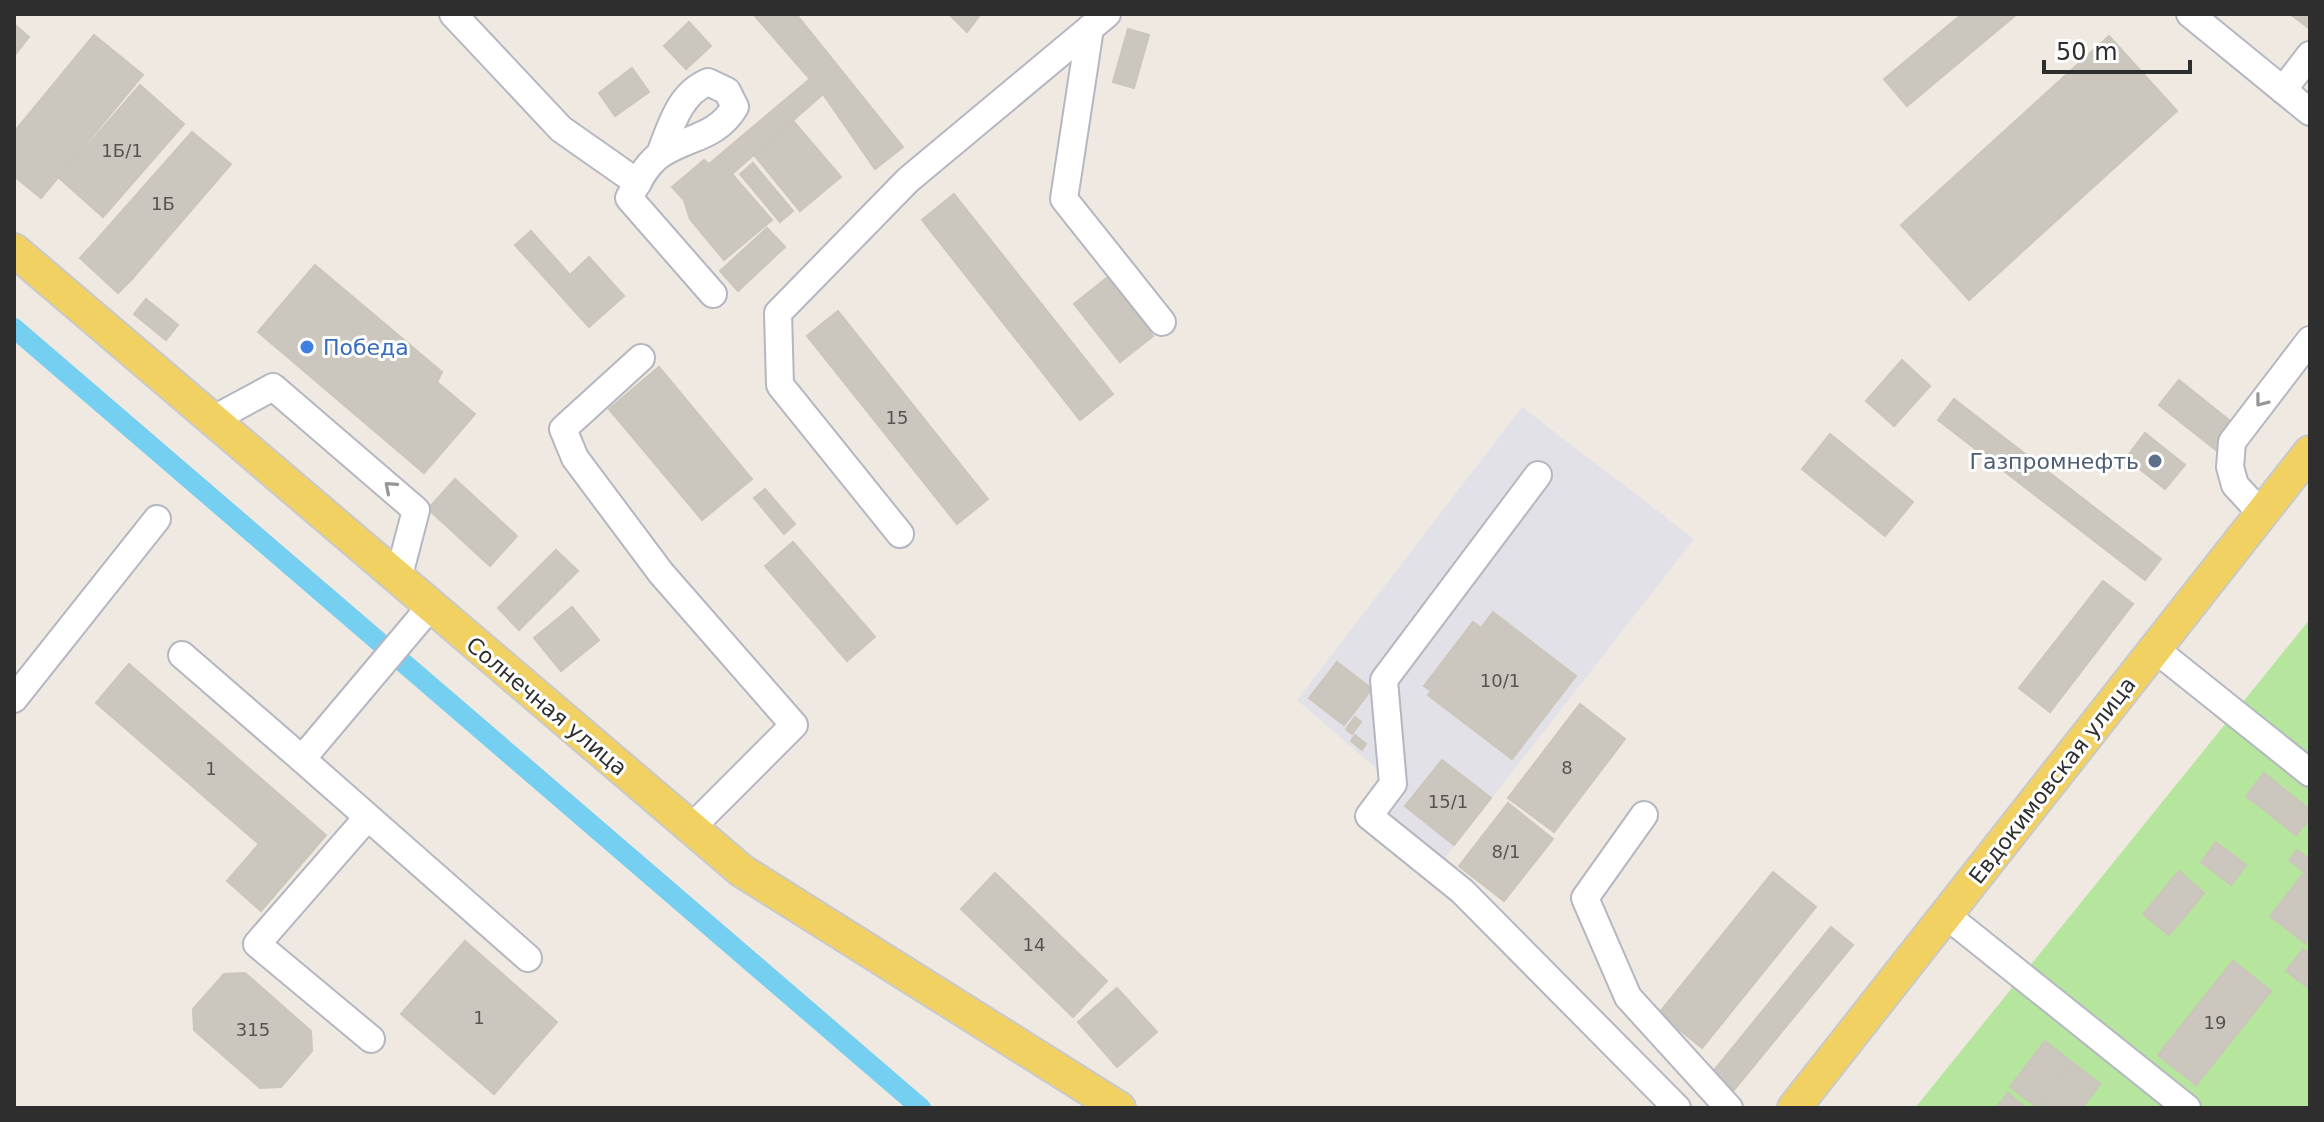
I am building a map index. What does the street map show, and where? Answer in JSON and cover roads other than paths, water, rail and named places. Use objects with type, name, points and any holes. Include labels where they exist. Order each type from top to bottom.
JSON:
[{"type":"main road","name":"Солнечная улица","points":[[14,250],[398,579],[424,613],[742,871],[1119,1108]]},
{"type":"main road","name":"Евдокимовская улица","points":[[1794,1108],[2310,452]]},
{"type":"street","points":[[453,14],[561,129],[638,183]]},
{"type":"street","points":[[2190,14],[2310,112]]},
{"type":"street","points":[[1098,21],[1064,199],[1162,322]]},
{"type":"street","points":[[900,534],[780,385],[778,313],[908,180],[1098,21]]},
{"type":"street","points":[[2283,90],[2310,55]]},
{"type":"street","points":[[660,154],[648,165],[629,198],[713,294]]},
{"type":"street","points":[[2262,514],[2235,485],[2230,467],[2232,442],[2310,340]]},
{"type":"street","points":[[641,358],[563,429],[575,458],[661,573],[794,725],[691,828]]},
{"type":"street","points":[[212,420],[273,387],[303,412],[416,510],[398,579]]},
{"type":"street","points":[[1538,475],[1384,680],[1393,784],[1369,816],[1462,891],[1677,1108]]},
{"type":"street","points":[[14,699],[157,519]]},
{"type":"street","points":[[302,759],[424,613]]},
{"type":"street","points":[[2155,649],[2310,773]]},
{"type":"street","points":[[182,655],[528,958]]},
{"type":"street","points":[[1644,815],[1585,898],[1628,997],[1729,1108]]},
{"type":"street","points":[[366,819],[257,944],[371,1039]]},
{"type":"street","points":[[1946,915],[2187,1108]]},
{"type":"waterway","points":[[14,328],[921,1108]]},
{"type":"place","name":"Победа","points":[[307,347]]},
{"type":"place","name":"Газпромнефть","points":[[2155,461]]}]
